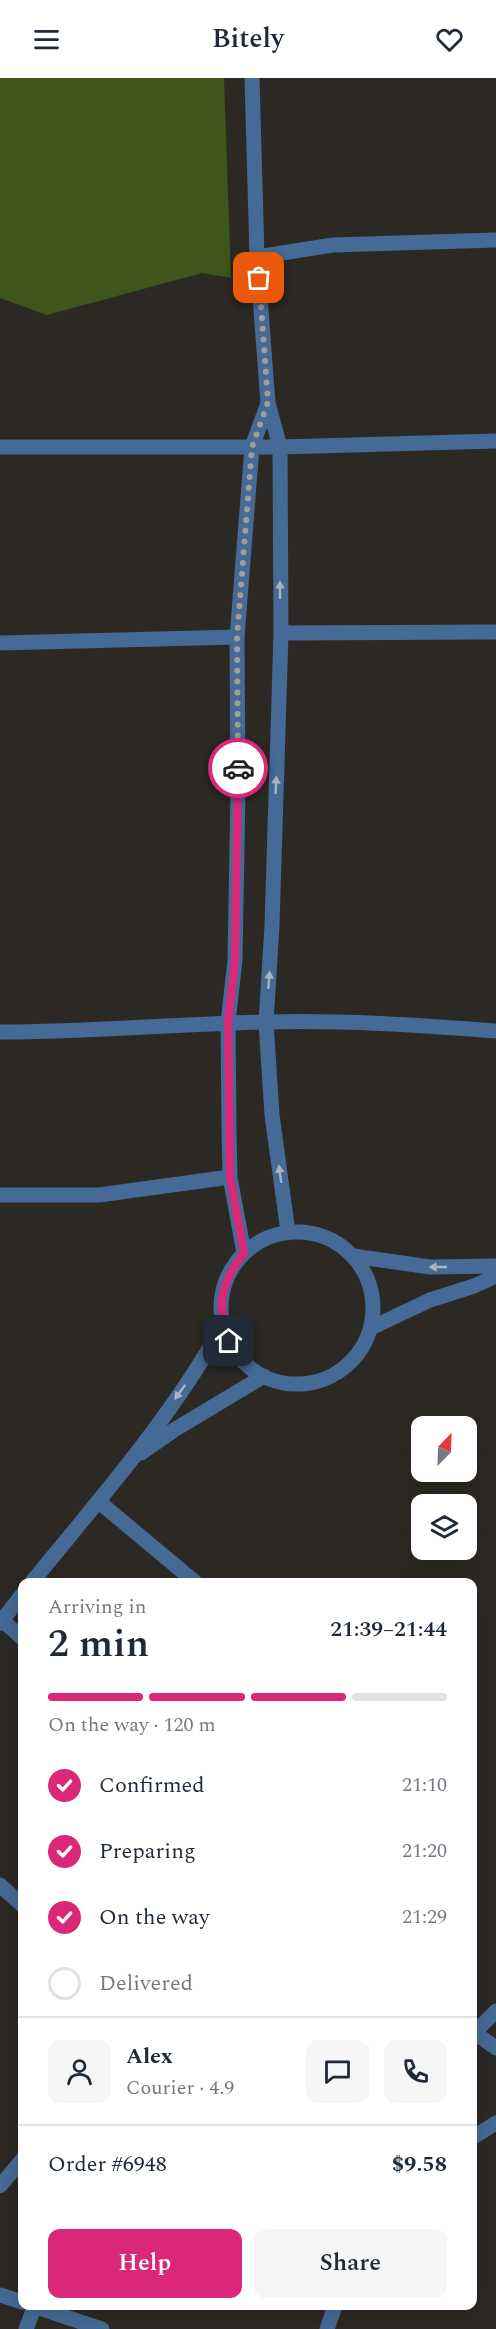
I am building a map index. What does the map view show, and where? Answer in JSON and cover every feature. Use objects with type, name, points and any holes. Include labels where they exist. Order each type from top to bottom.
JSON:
[{"type":"street","points":[[252,78],[257,257],[268,402],[280,447],[280,633],[272,926],[266,1022],[272,1115],[288,1232]]},
{"type":"street","points":[[257,257],[333,246],[496,240]]},
{"type":"street","points":[[244,1253],[230,1177],[228,1023],[235,960],[238,790],[237,637],[252,447],[268,402]]},
{"type":"street","points":[[0,447],[280,447],[496,441]]},
{"type":"street","points":[[280,633],[496,632]]},
{"type":"street","points":[[0,643],[237,637]]},
{"type":"street","points":[[0,1032],[74,1032],[266,1022],[359,1022],[496,1031]]},
{"type":"street","points":[[0,1195],[99,1196],[230,1177]]},
{"type":"street","points":[[288,1232],[312,1233],[334,1241],[353,1256],[366,1275],[373,1297],[373,1327],[352,1361],[332,1375],[310,1383],[286,1383],[264,1376],[250,1367],[237,1355],[223,1325],[221,1305],[224,1286],[232,1268],[244,1253],[264,1239],[288,1232]]},
{"type":"street","points":[[353,1256],[430,1267],[496,1266]]},
{"type":"street","points":[[373,1327],[430,1300],[474,1286],[496,1276]]},
{"type":"street","points":[[35,1578],[131,1460],[202,1361],[223,1325]]},
{"type":"street","points":[[131,1460],[174,1430],[264,1376]]},
{"type":"street","points":[[98,1501],[190,1578]]},
{"type":"street","points":[[18,1600],[1,1622],[18,1635]]},
{"type":"street","points":[[0,1885],[18,1901]]},
{"type":"street","points":[[477,2028],[496,2011]]},
{"type":"street","points":[[477,2035],[496,2048]]},
{"type":"street","points":[[477,2135],[496,2124]]},
{"type":"street","points":[[0,2186],[18,2165]]},
{"type":"street","points":[[0,2295],[18,2301]]},
{"type":"street","points":[[26,2329],[33,2310]]},
{"type":"street","points":[[46,2310],[102,2329]]},
{"type":"street","points":[[327,2329],[334,2310]]},
{"type":"green space","points":[[0,78],[224,78],[231,278],[202,273],[47,315],[0,298]]},
{"type":"way so far","points":[[238,768],[237,637],[252,447],[268,402],[259,278]]},
{"type":"route","points":[[229,1341],[223,1325],[221,1305],[224,1286],[232,1268],[244,1253],[230,1177],[228,1023],[235,960],[238,768]]}]
